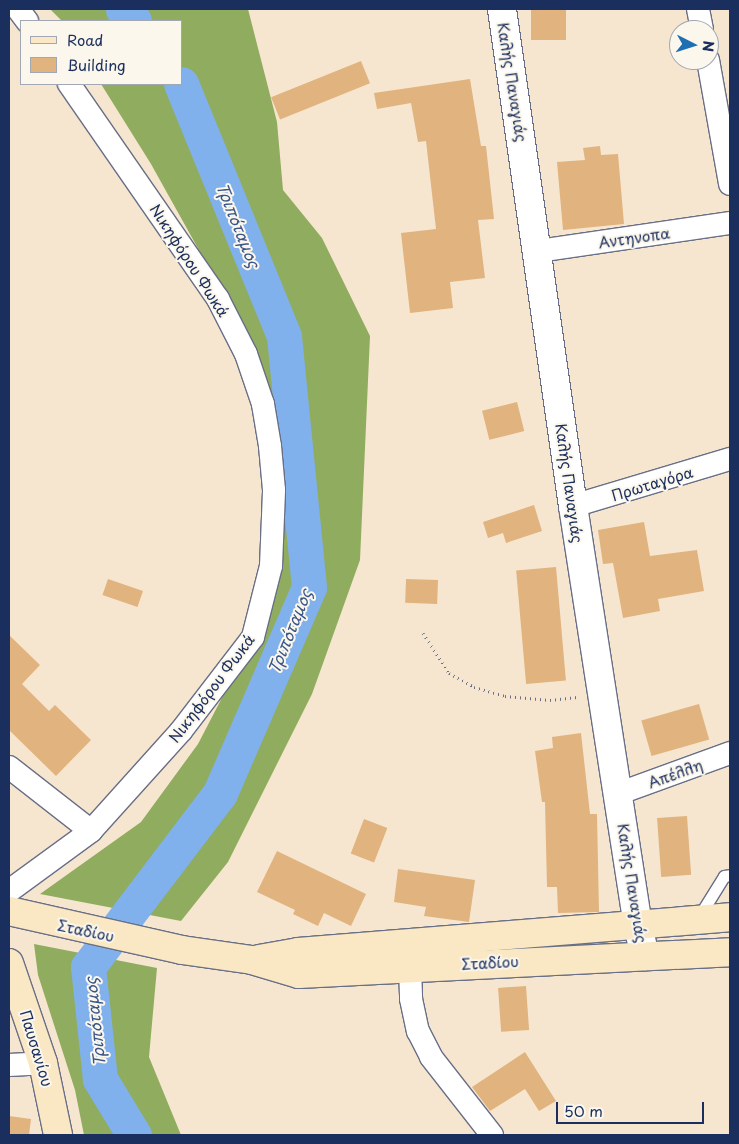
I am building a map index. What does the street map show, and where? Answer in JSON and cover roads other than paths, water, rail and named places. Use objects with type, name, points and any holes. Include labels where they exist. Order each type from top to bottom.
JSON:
[{"type":"main road","name":"Σταδίου","points":[[9,911],[44,921],[182,950],[252,960],[299,974],[730,952]]},
{"type":"main road","name":"Σταδίου","points":[[252,960],[298,952],[638,926],[730,917]]},
{"type":"main road","name":"Παυσανίου","points":[[9,963],[43,1063],[58,1135]]},
{"type":"street","points":[[18,9],[26,20]]},
{"type":"street","name":"Καλής Παναγιάς","points":[[502,9],[573,506],[620,793],[638,926],[646,956]]},
{"type":"street","points":[[710,70],[730,184]]},
{"type":"street","name":"Νικηφόρου Φωκά","points":[[9,891],[91,831],[181,731],[253,637],[271,566],[274,490],[263,404],[246,354],[218,299],[70,85]]},
{"type":"street","name":"Αντηνοπα","points":[[538,251],[730,223]]},
{"type":"street","name":"Πρωταγόρα","points":[[573,506],[730,459]]},
{"type":"street","name":"Απέλλη","points":[[620,793],[730,753]]},
{"type":"street","points":[[9,767],[91,831]]},
{"type":"street","points":[[410,967],[411,999],[418,1031],[431,1057],[492,1135]]},
{"type":"street","points":[[9,1065],[43,1063]]},
{"type":"lane","points":[[696,921],[724,876],[730,876]]},
{"type":"waterway","name":"Τριπόταμος","points":[[123,9],[133,20]]},
{"type":"waterway","name":"Τριπόταμος","points":[[134,1135],[100,1079],[88,967],[220,793],[309,587],[284,336],[181,85]]}]
